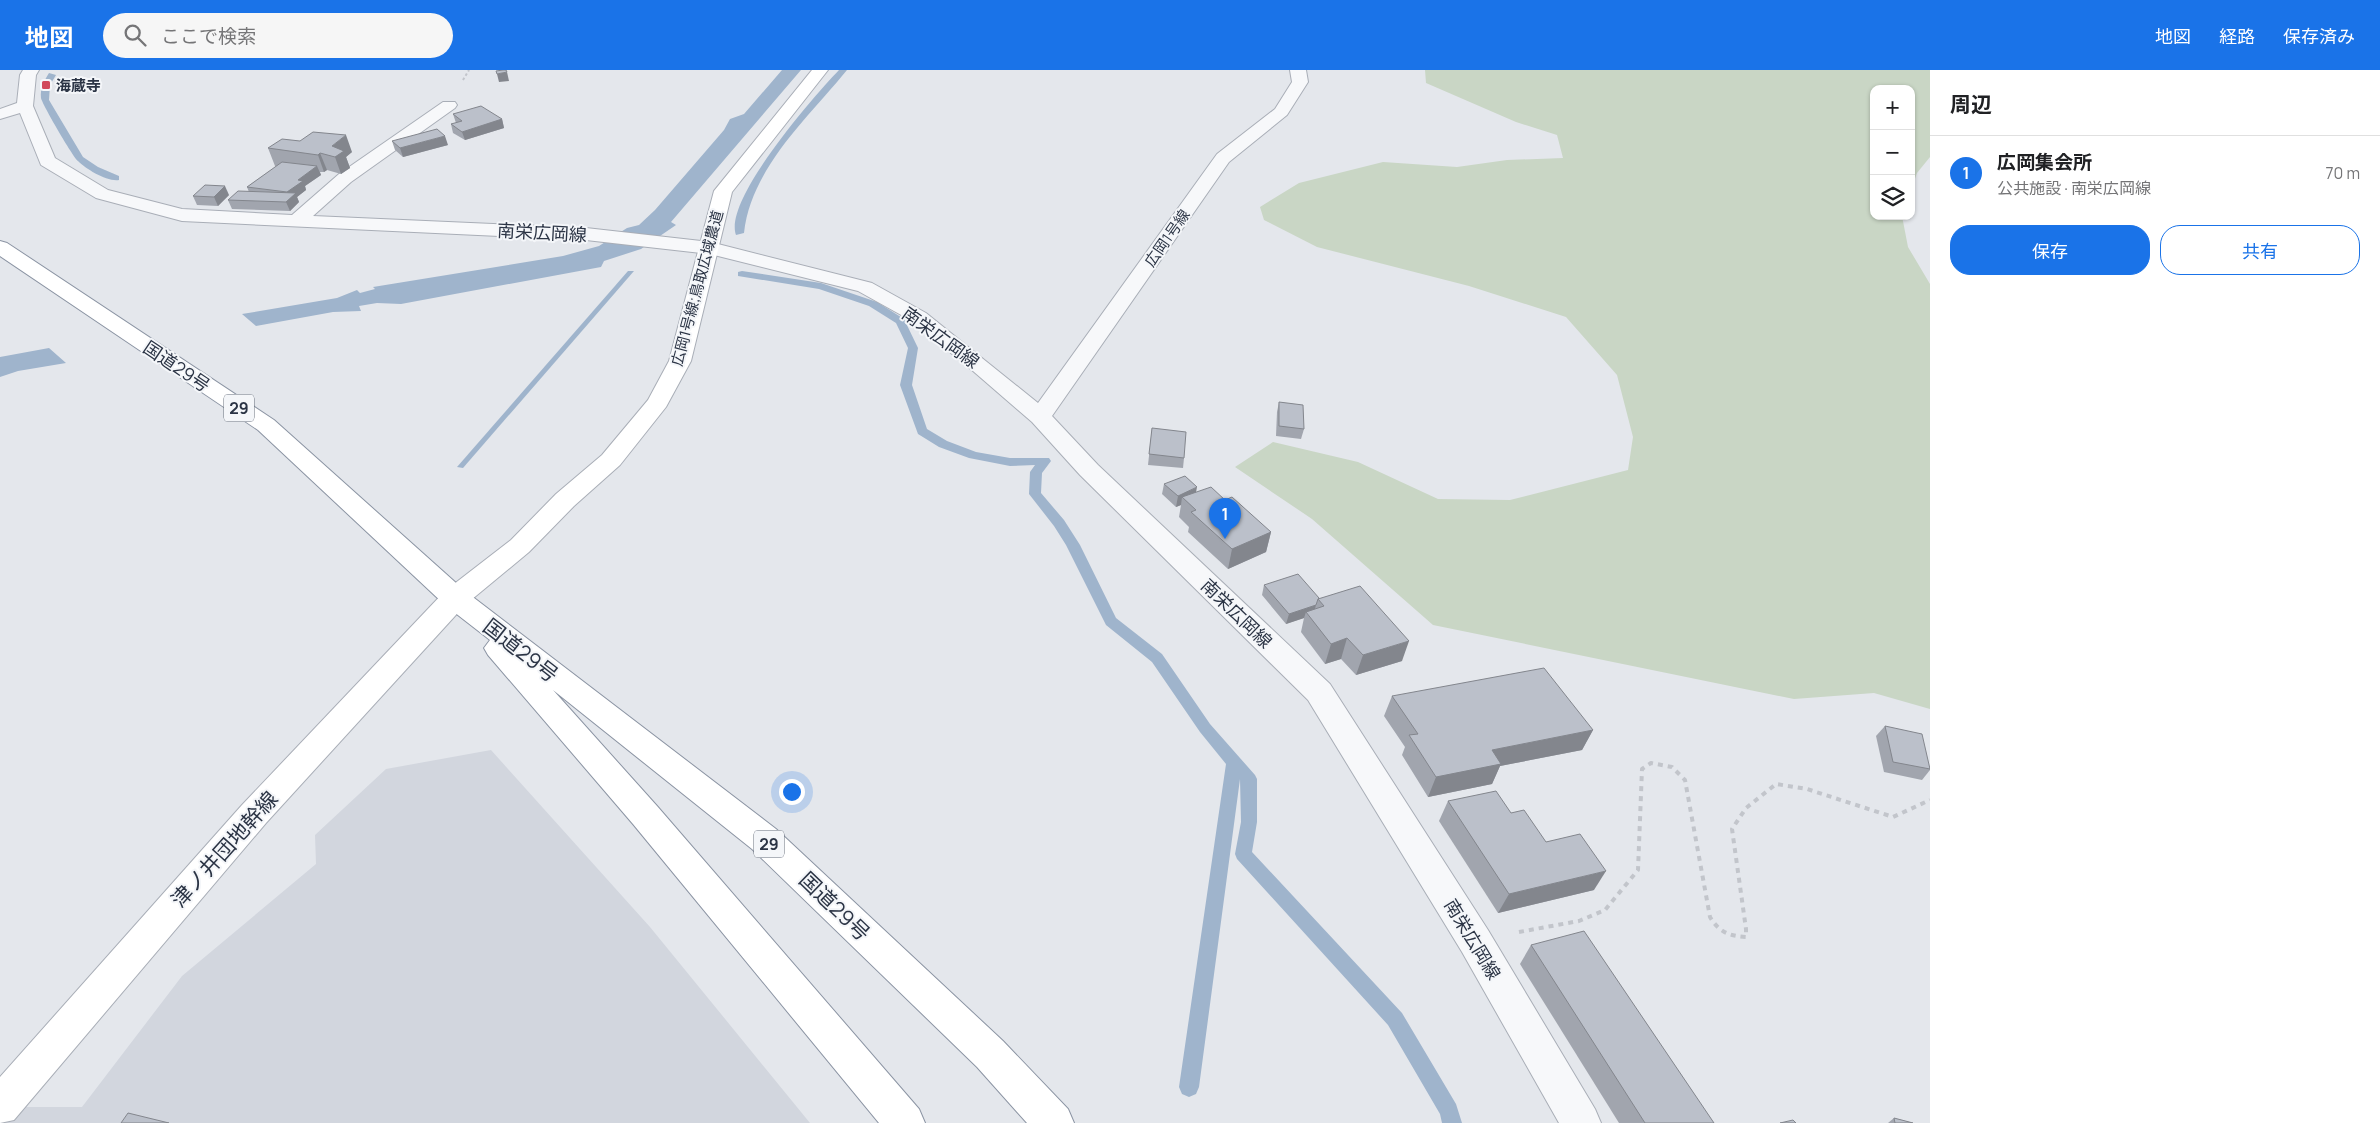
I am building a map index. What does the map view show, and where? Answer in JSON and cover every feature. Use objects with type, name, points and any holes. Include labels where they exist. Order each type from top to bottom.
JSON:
[{"type":"main road","name":"広岡1号線;鳥取広域農道","points":[[455,598],[520,546],[565,500],[611,460],[658,402],[680,361],[723,191],[820,70]]},
{"type":"main road","name":"国道29号","points":[[0,247],[266,425],[455,598],[764,839],[990,1054],[1054,1123]]},
{"type":"main road","name":"国道29号","points":[[455,598],[645,815],[906,1123]]},
{"type":"main road","name":"津ノ井団地幹線","points":[[4,1096],[254,814],[455,598]]},
{"type":"street","name":"南栄広岡線","points":[[31,70],[28,75],[25,106],[47,161],[102,194],[182,214],[586,234],[710,248],[865,287],[919,317],[981,366],[1040,417],[1089,470],[1319,692],[1475,941],[1581,1123]]},
{"type":"street","name":"広岡1号線","points":[[1040,417],[1223,158],[1281,112],[1300,82],[1298,70]]},
{"type":"street","points":[[298,219],[345,178],[449,104]]},
{"type":"street","points":[[0,114],[25,106]]},
{"type":"path","points":[[1475,941],[1579,920],[1605,910],[1638,870],[1642,769],[1651,763],[1672,767],[1685,780],[1710,917],[1718,931],[1732,936],[1746,937],[1732,829],[1746,808],[1776,784],[1807,789],[1893,816],[1930,800]]},
{"type":"shaded area","points":[[491,750],[650,927],[810,1123],[0,1123],[0,1107],[82,1107],[182,976],[316,864],[315,835],[386,769]]},
{"type":"green space","points":[[1425,70],[1930,70],[1930,157],[1917,173],[1915,179],[1915,85],[1870,85],[1870,220],[1903,220],[1908,247],[1930,284],[1930,709],[1874,693],[1794,699],[1433,625],[1312,519],[1235,467],[1273,442],[1358,462],[1438,499],[1510,500],[1628,470],[1633,437],[1617,375],[1566,317],[1469,286],[1317,247],[1264,220],[1260,207],[1299,183],[1383,162],[1457,167],[1507,160],[1563,158],[1557,135],[1516,122],[1426,83]]},
{"type":"water","points":[[782,70],[801,70],[671,222],[676,225],[641,249],[604,261],[601,267],[401,304],[377,303],[359,306],[361,311],[333,312],[256,326],[242,314],[337,298],[357,290],[360,293],[375,289],[373,287],[563,256],[599,246],[627,228],[639,225],[655,210],[724,130],[730,119],[744,114]]},
{"type":"water","points":[[628,271],[634,271],[463,468],[457,467]]},
{"type":"water","points":[[49,348],[66,363],[18,371],[0,377],[0,357]]},
{"type":"building","points":[[506,70],[507,72],[497,74],[496,71]]},
{"type":"building","points":[[481,106],[502,119],[462,132],[451,124],[462,121],[453,114]]},
{"type":"building","points":[[437,129],[445,136],[400,148],[392,141]]},
{"type":"building","points":[[313,132],[346,135],[332,146],[344,151],[335,157],[320,153],[318,155],[268,148],[282,139],[300,141]]},
{"type":"building","points":[[282,162],[317,166],[298,180],[303,181],[287,192],[247,187]]},
{"type":"building","points":[[205,185],[225,186],[214,197],[193,196]]},
{"type":"building","points":[[238,191],[296,193],[286,202],[228,200]]},
{"type":"building","points":[[1279,402],[1303,405],[1304,429],[1279,426]]},
{"type":"building","points":[[1152,428],[1186,432],[1184,458],[1149,454]]},
{"type":"building","points":[[1185,476],[1197,487],[1178,496],[1164,484]]},
{"type":"building","points":[[1211,487],[1225,500],[1232,497],[1271,532],[1232,549],[1191,512],[1196,510],[1182,497]]},
{"type":"building","points":[[1298,574],[1319,598],[1316,605],[1289,614],[1264,585]]},
{"type":"building","points":[[1360,586],[1409,641],[1363,655],[1347,638],[1331,644],[1306,612],[1324,606],[1318,599]]},
{"type":"building","points":[[1544,668],[1593,730],[1492,750],[1501,764],[1436,777],[1409,735],[1418,734],[1392,696]]},
{"type":"building","points":[[1885,726],[1922,734],[1930,769],[1893,762]]},
{"type":"building","points":[[1496,791],[1511,813],[1524,810],[1546,842],[1580,834],[1606,871],[1509,894],[1448,801]]},
{"type":"building","points":[[1584,931],[1714,1123],[1645,1123],[1531,945]]},
{"type":"building","points":[[128,1113],[169,1123],[121,1123]]},
{"type":"building","points":[[1894,1118],[1913,1123],[1895,1123]]},
{"type":"building","points":[[1793,1120],[1796,1123],[1780,1123]]},
{"type":"waterway","points":[[739,233],[741,216],[749,195],[762,171],[796,123],[843,70]]},
{"type":"waterway","points":[[52,75],[46,85],[45,100],[80,159],[95,169],[116,178]]},
{"type":"waterway","points":[[742,274],[821,286],[873,304],[900,321],[913,348],[906,385],[922,431],[943,444],[973,455],[1010,462],[1045,461],[1036,472],[1035,494],[1059,523],[1073,545],[1111,621],[1157,658],[1205,728],[1249,779],[1249,822],[1243,854],[1395,1019],[1449,1111],[1452,1123]]},
{"type":"waterway","points":[[1189,1087],[1234,764]]},
{"type":"place","name":"海蔵寺","points":[[46,85]]},
{"type":"place","name":"広岡集会所","points":[[1225,539]]}]
